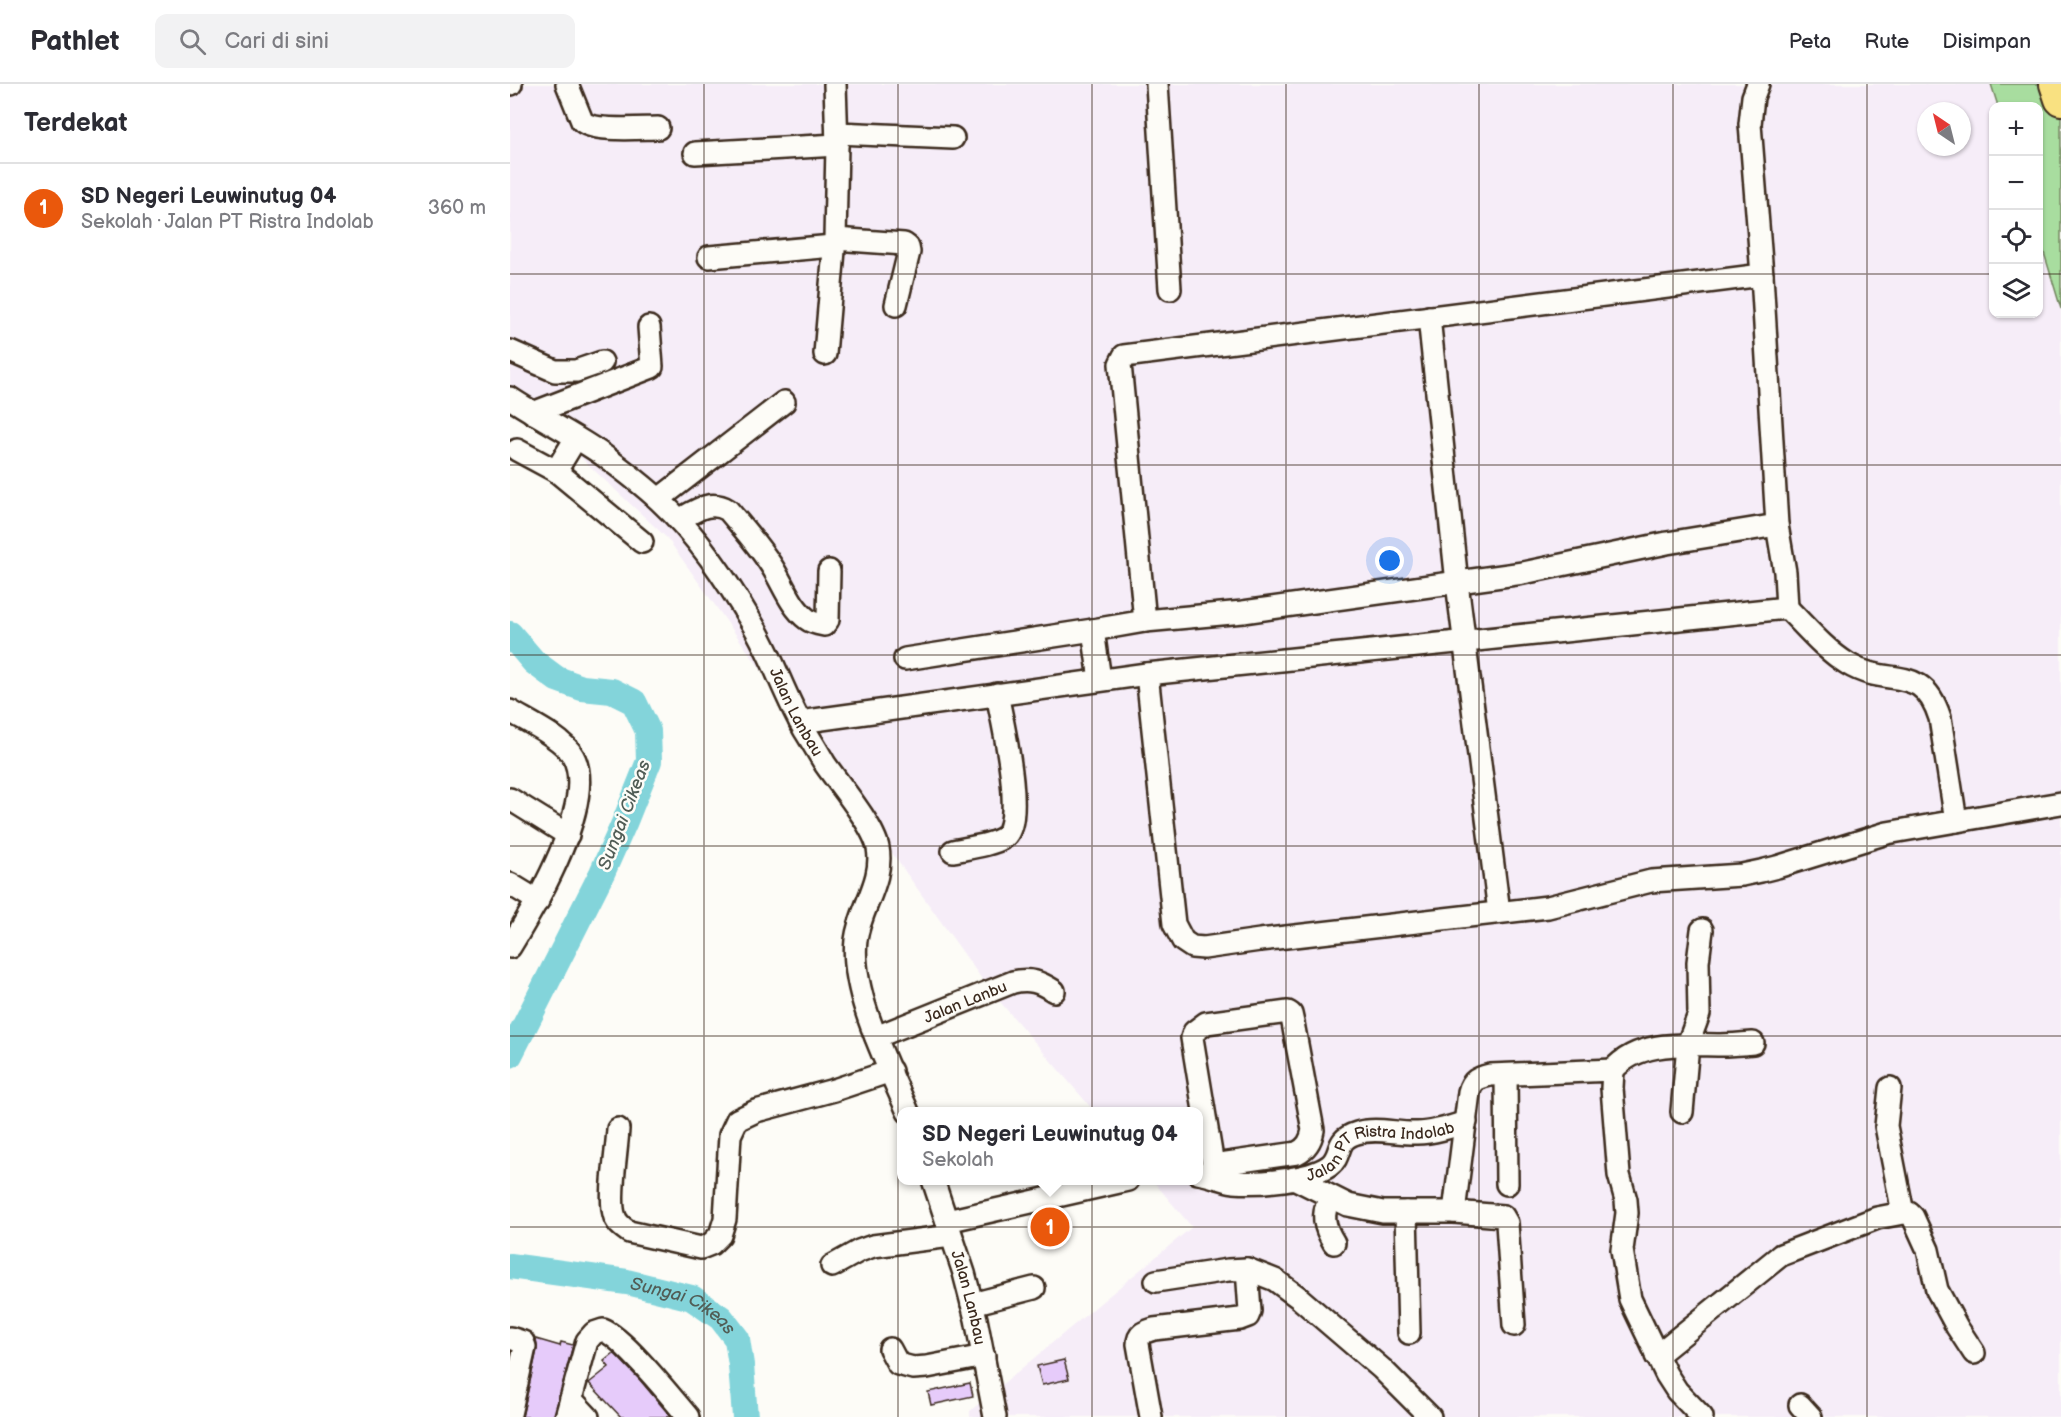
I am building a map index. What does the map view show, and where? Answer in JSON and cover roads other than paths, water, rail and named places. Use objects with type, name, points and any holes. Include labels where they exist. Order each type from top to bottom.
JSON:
[{"type":"highway","points":[[2056,84],[2061,99]]},
{"type":"street","points":[[567,84],[585,125],[600,128],[658,128]]},
{"type":"street","points":[[825,354],[834,242],[837,139],[835,84]]},
{"type":"street","points":[[1157,84],[1170,289]]},
{"type":"street","points":[[1758,84],[1753,98],[1750,124],[1778,525],[1785,572],[1787,608],[1830,651],[1849,664],[1876,676],[1910,680],[1921,685],[1928,692],[1936,704],[1940,718],[1956,821]]},
{"type":"street","points":[[695,153],[837,139],[953,138]]},
{"type":"street","points":[[709,257],[834,242],[904,244],[908,247],[909,252],[896,305]]},
{"type":"street","points":[[1145,621],[1120,364],[1127,355],[1762,275]]},
{"type":"street","points":[[1429,317],[1457,583],[1499,912]]},
{"type":"street","points":[[533,413],[652,368],[649,327]]},
{"type":"street","points":[[513,358],[555,371],[576,371],[602,362]]},
{"type":"street","name":"Jalan Lanbau","points":[[510,398],[602,455],[659,499],[679,520],[730,586],[767,648],[800,722],[871,832],[878,846],[879,864],[876,879],[860,922],[855,951],[857,972],[876,1037],[906,1107]]},
{"type":"street","points":[[659,499],[784,402]]},
{"type":"street","points":[[556,471],[576,438]]},
{"type":"street","points":[[517,450],[556,471],[642,542]]},
{"type":"street","points":[[679,520],[713,504],[728,510],[769,562],[791,602],[807,620],[816,624],[824,625],[828,620],[829,571]]},
{"type":"street","points":[[905,659],[1145,621],[1243,612],[1457,583],[1575,563],[1667,543],[1778,525]]},
{"type":"street","points":[[800,722],[1147,674],[1787,608]]},
{"type":"street","points":[[1094,630],[1100,680]]},
{"type":"street","points":[[1147,674],[1174,924],[1183,941],[1192,947],[1204,948],[1548,906],[1651,881],[1742,875],[1778,867],[1867,837],[2061,803]]},
{"type":"street","points":[[953,851],[1002,839],[1013,825],[1013,791],[997,694]]},
{"type":"street","points":[[510,711],[564,745],[573,756],[578,770],[576,803],[568,835],[538,901],[510,947]]},
{"type":"street","points":[[510,799],[568,835]]},
{"type":"street","points":[[510,884],[538,901]]},
{"type":"street","points":[[1682,1112],[1688,1044],[1699,1014],[1698,962],[1702,930]]},
{"type":"street","name":"Jalan Lanbu","points":[[876,1037],[1013,982],[1036,981],[1054,991]]},
{"type":"street","points":[[1201,1107],[1192,1038],[1194,1032],[1206,1023],[1288,1012],[1291,1014],[1313,1131],[1308,1145],[1297,1153],[1209,1172],[1203,1125]]},
{"type":"street","points":[[1454,1212],[1471,1084],[1480,1078],[1613,1070],[1629,1057],[1648,1049],[1688,1044],[1753,1043]]},
{"type":"street","points":[[1613,1070],[1612,1088],[1619,1175],[1626,1207],[1622,1250],[1630,1299],[1656,1356],[1677,1390],[1702,1417]]},
{"type":"street","points":[[618,1129],[612,1203],[614,1216],[620,1226],[629,1232],[701,1248],[711,1244],[720,1234],[725,1219],[730,1135],[737,1120],[756,1111],[834,1090],[891,1071]]},
{"type":"street","points":[[1506,1075],[1507,1184]]},
{"type":"street","points":[[1890,1088],[1886,1126],[1903,1213]]},
{"type":"street","name":"Jalan PT Ristra Indolab","points":[[1209,1172],[1246,1183],[1294,1178],[1323,1170],[1332,1164],[1341,1143],[1356,1133],[1369,1130],[1419,1133],[1466,1122]]},
{"type":"street","name":"Jalan PT Ristra Indolab","points":[[1294,1178],[1348,1205],[1383,1212],[1454,1212],[1501,1215],[1506,1220],[1514,1325]]},
{"type":"street","name":"Jalan Lanbau","points":[[935,1185],[972,1304],[984,1356],[994,1417]]},
{"type":"street","points":[[832,1266],[873,1246],[949,1229],[1110,1185]]},
{"type":"street","points":[[1330,1197],[1324,1220],[1334,1243]]},
{"type":"street","points":[[1406,1212],[1409,1333]]},
{"type":"street","points":[[1656,1356],[1781,1255],[1877,1218],[1903,1213],[1912,1217],[1928,1250],[1937,1290],[1974,1353]]},
{"type":"street","points":[[1156,1281],[1247,1269],[1275,1280],[1298,1296],[1382,1369],[1430,1417]]},
{"type":"street","points":[[1151,1417],[1138,1338],[1142,1333],[1154,1329],[1240,1319],[1248,1316],[1250,1311],[1247,1269]]},
{"type":"street","points":[[972,1304],[1034,1288]]},
{"type":"street","points":[[588,1417],[569,1408],[587,1341],[594,1333],[603,1330],[632,1354],[688,1417]]},
{"type":"street","points":[[510,1414],[517,1344]]},
{"type":"street","points":[[890,1349],[898,1364],[913,1368],[984,1356]]},
{"type":"waterway","name":"Sungai Cikeas","points":[[510,634],[534,662],[557,679],[582,688],[612,691],[634,702],[648,731],[649,761],[602,873],[510,1055]]},
{"type":"waterway","name":"Sungai Cikeas","points":[[510,1266],[627,1282],[692,1298],[721,1318],[737,1339],[745,1417]]},
{"type":"place","name":"SD Negeri Leuwinutug 04","points":[[1050,1227]]}]
